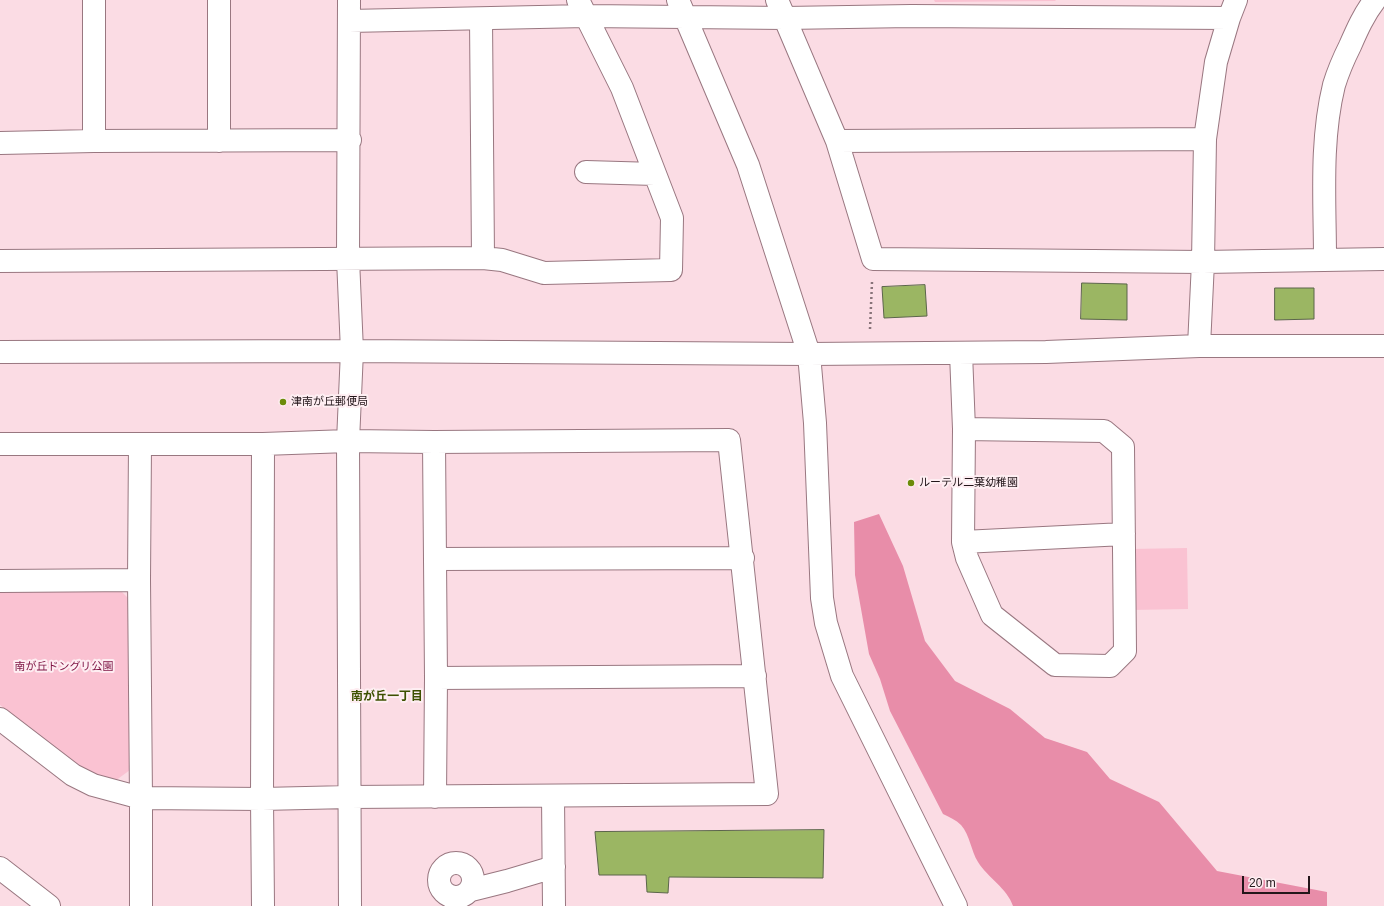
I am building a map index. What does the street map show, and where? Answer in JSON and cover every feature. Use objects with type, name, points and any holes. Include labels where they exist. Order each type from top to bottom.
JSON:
[{"type":"street","points":[[94,0],[94,141]]},
{"type":"street","points":[[219,0],[219,141]]},
{"type":"street","points":[[1325,259],[1325,143],[1331,103],[1335,84],[1345,56],[1359,24],[1375,0]]},
{"type":"street","points":[[0,261],[483,258],[502,260],[544,273],[671,270],[672,218],[622,88],[582,8]]},
{"type":"street","points":[[350,906],[348,441],[352,351],[348,259],[350,140],[349,10],[481,19],[582,8],[1232,9],[1216,62],[1205,139],[1203,262],[1199,346]]},
{"type":"street","points":[[682,9],[748,165],[808,354],[815,423],[822,598],[826,623],[842,676],[956,906]]},
{"type":"street","points":[[781,9],[837,141],[873,259],[1203,262],[1384,259]]},
{"type":"street","points":[[481,19],[483,258]]},
{"type":"street","points":[[837,141],[1205,139]]},
{"type":"street","points":[[0,143],[350,140]]},
{"type":"street","points":[[586,172],[655,174]]},
{"type":"street","points":[[0,352],[352,351],[808,354],[1046,352],[1199,346],[1384,346]]},
{"type":"street","points":[[961,353],[964,429],[963,542],[967,558],[992,615],[1055,665],[1110,666],[1126,651],[1123,448],[1104,432],[964,429]]},
{"type":"street","points":[[0,444],[263,444],[348,441],[434,442],[730,440],[767,794],[262,799],[141,798],[93,785],[73,775],[0,719]]},
{"type":"street","points":[[434,442],[436,678],[435,797]]},
{"type":"street","points":[[140,444],[139,580],[141,906]]},
{"type":"street","points":[[263,444],[263,906]]},
{"type":"street","points":[[963,542],[1124,534]]},
{"type":"street","points":[[435,559],[743,558]]},
{"type":"street","points":[[0,581],[139,580]]},
{"type":"street","points":[[436,678],[755,676]]},
{"type":"street","points":[[554,796],[554,906]]},
{"type":"street","points":[[471,890],[554,867]]},
{"type":"street","points":[[0,868],[49,906]]},
{"type":"path","points":[[870,329],[873,259]]},
{"type":"green space","points":[[934,0],[1056,0],[935,2]]},
{"type":"green space","points":[[1187,548],[1188,609],[1131,610],[1130,549]]},
{"type":"green space","name":"南が丘ドングリ公園","points":[[117,587],[129,599],[130,770],[115,781],[93,773],[80,766],[0,705],[0,590]]},
{"type":"shaded area","points":[[879,514],[903,566],[925,641],[955,681],[1010,709],[1045,738],[1087,752],[1110,779],[1159,802],[1217,871],[1327,892],[1327,906],[1013,906],[1002,888],[978,862],[966,833],[961,825],[943,814],[890,711],[880,679],[869,654],[855,575],[854,522]]},
{"type":"building","points":[[1082,283],[1127,284],[1127,320],[1081,319]]},
{"type":"building","points":[[925,285],[927,316],[884,318],[882,287]]},
{"type":"building","points":[[1275,288],[1314,288],[1314,319],[1275,320]]},
{"type":"building","points":[[824,830],[823,878],[669,877],[668,893],[647,892],[646,875],[599,875],[595,832]]},
{"type":"place","name":"津南が丘郵便局","points":[[283,402]]},
{"type":"place","name":"ルーテル二葉幼稚園","points":[[911,483]]},
{"type":"district","name":"南が丘一丁目","points":[[387,697]]}]
